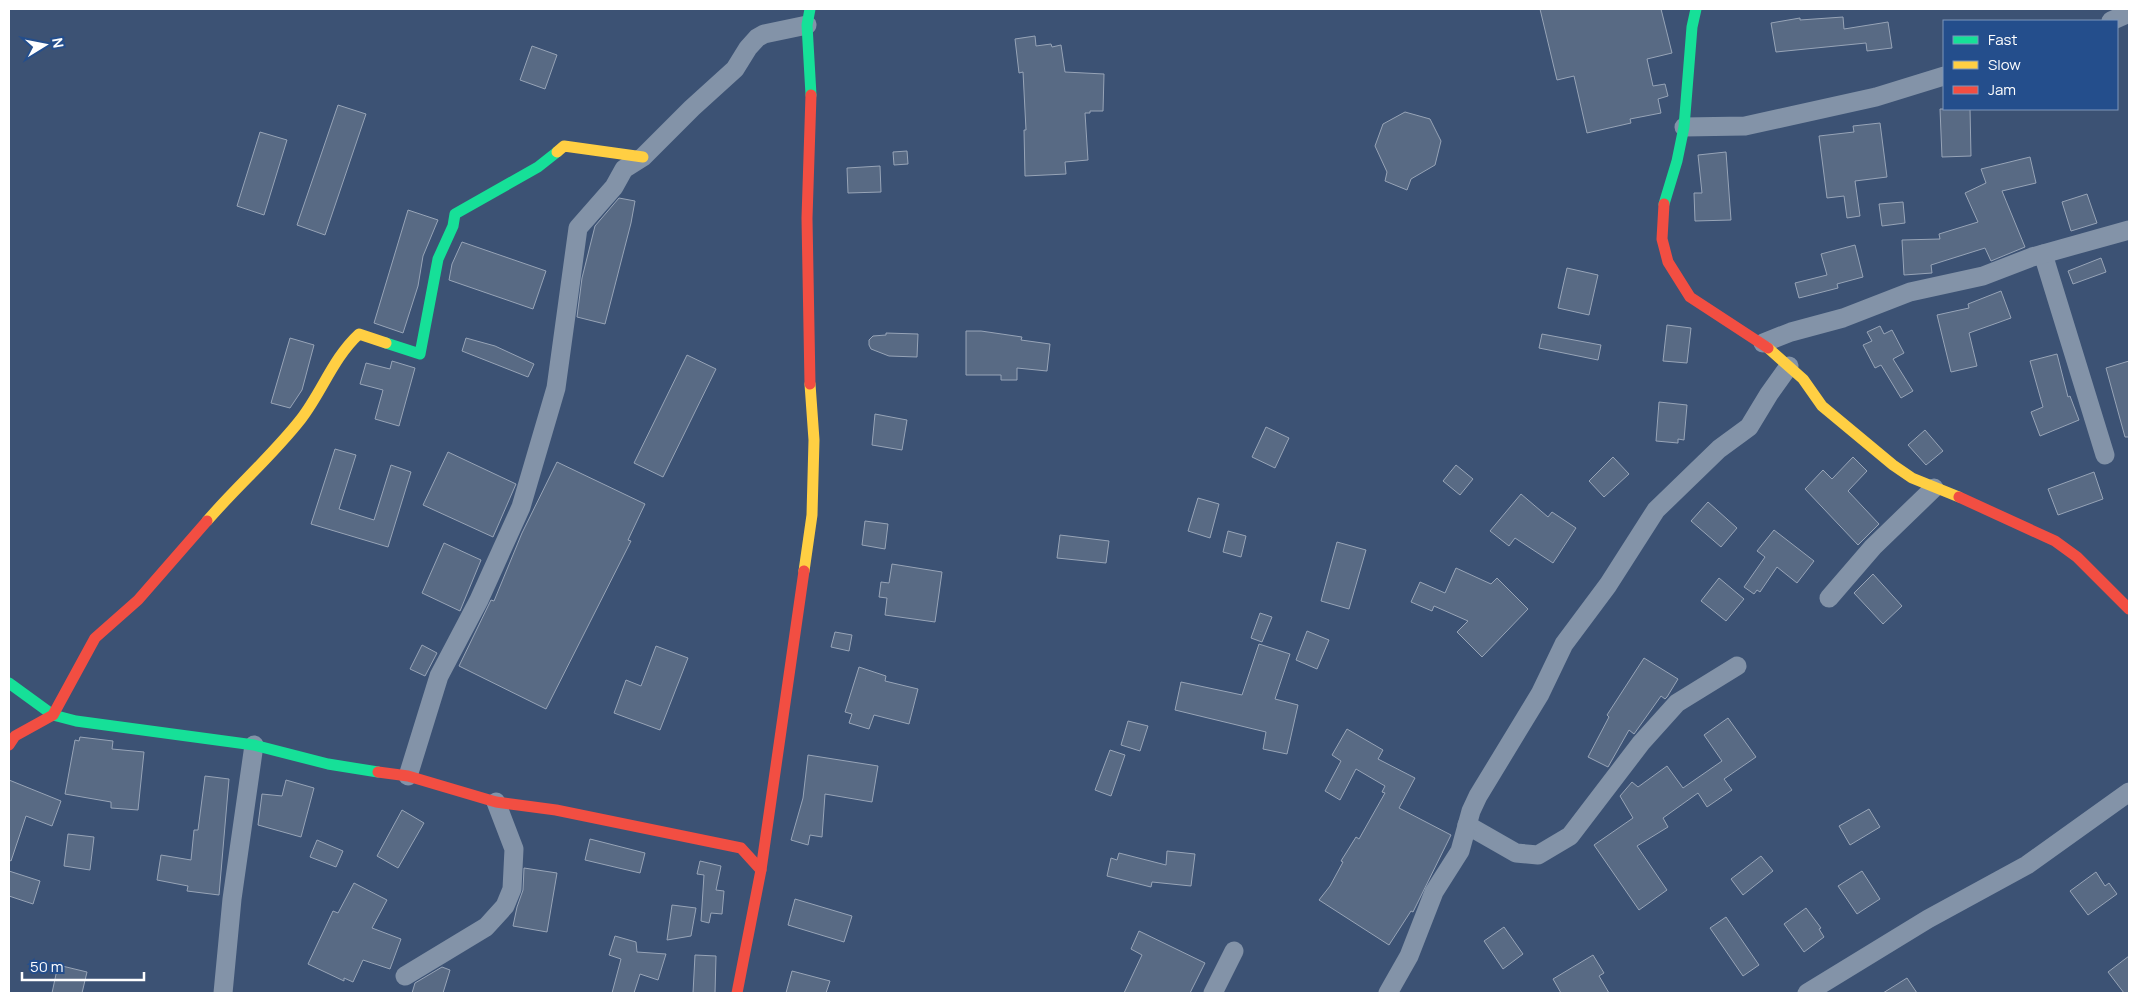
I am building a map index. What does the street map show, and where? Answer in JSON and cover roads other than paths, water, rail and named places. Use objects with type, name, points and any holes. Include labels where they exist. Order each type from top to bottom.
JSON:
[{"type":"street","points":[[1696,9],[1692,27],[1684,127],[1677,161],[1664,201],[1662,239],[1668,262],[1690,297],[1763,343],[1802,379],[1822,406],[1851,432],[1912,478],[1992,511],[2055,541],[2077,556],[2129,609]]},
{"type":"street","points":[[2113,20],[2129,13]]},
{"type":"street","points":[[408,776],[440,676],[479,600],[520,507],[556,388],[578,228],[614,187],[624,169],[643,157],[692,108],[735,69],[756,38],[808,17],[811,87],[807,218],[809,361],[814,440],[812,515],[761,870],[737,993]]},
{"type":"street","points":[[1684,127],[1745,126],[1876,97],[1943,76]]},
{"type":"street","points":[[9,745],[15,736],[54,716],[96,638],[138,600],[229,496],[302,418],[346,346],[359,334],[420,354],[438,259],[453,226],[455,214],[538,166],[564,146],[643,157]]},
{"type":"street","points":[[1763,343],[1791,332],[1843,318],[1910,292],[1983,276],[2010,264],[2129,230]]},
{"type":"street","points":[[2043,254],[2105,455]]},
{"type":"street","points":[[1388,993],[1409,956],[1434,892],[1460,851],[1471,812],[1478,796],[1540,694],[1564,644],[1608,585],[1656,510],[1719,449],[1749,427],[1789,366]]},
{"type":"street","points":[[1829,598],[1873,546],[1934,488]]},
{"type":"street","points":[[1467,826],[1516,853],[1538,854],[1570,836],[1635,750],[1677,703],[1737,666]]},
{"type":"street","points":[[9,683],[54,716],[76,721],[254,745],[328,764],[408,776],[496,802],[556,810],[741,848],[761,870]]},
{"type":"street","points":[[223,993],[232,899],[254,745]]},
{"type":"street","points":[[1807,993],[1928,920],[2027,865],[2129,792]]},
{"type":"street","points":[[405,976],[486,927],[505,906],[512,889],[514,849],[496,802]]},
{"type":"street","points":[[1213,993],[1234,951]]}]
